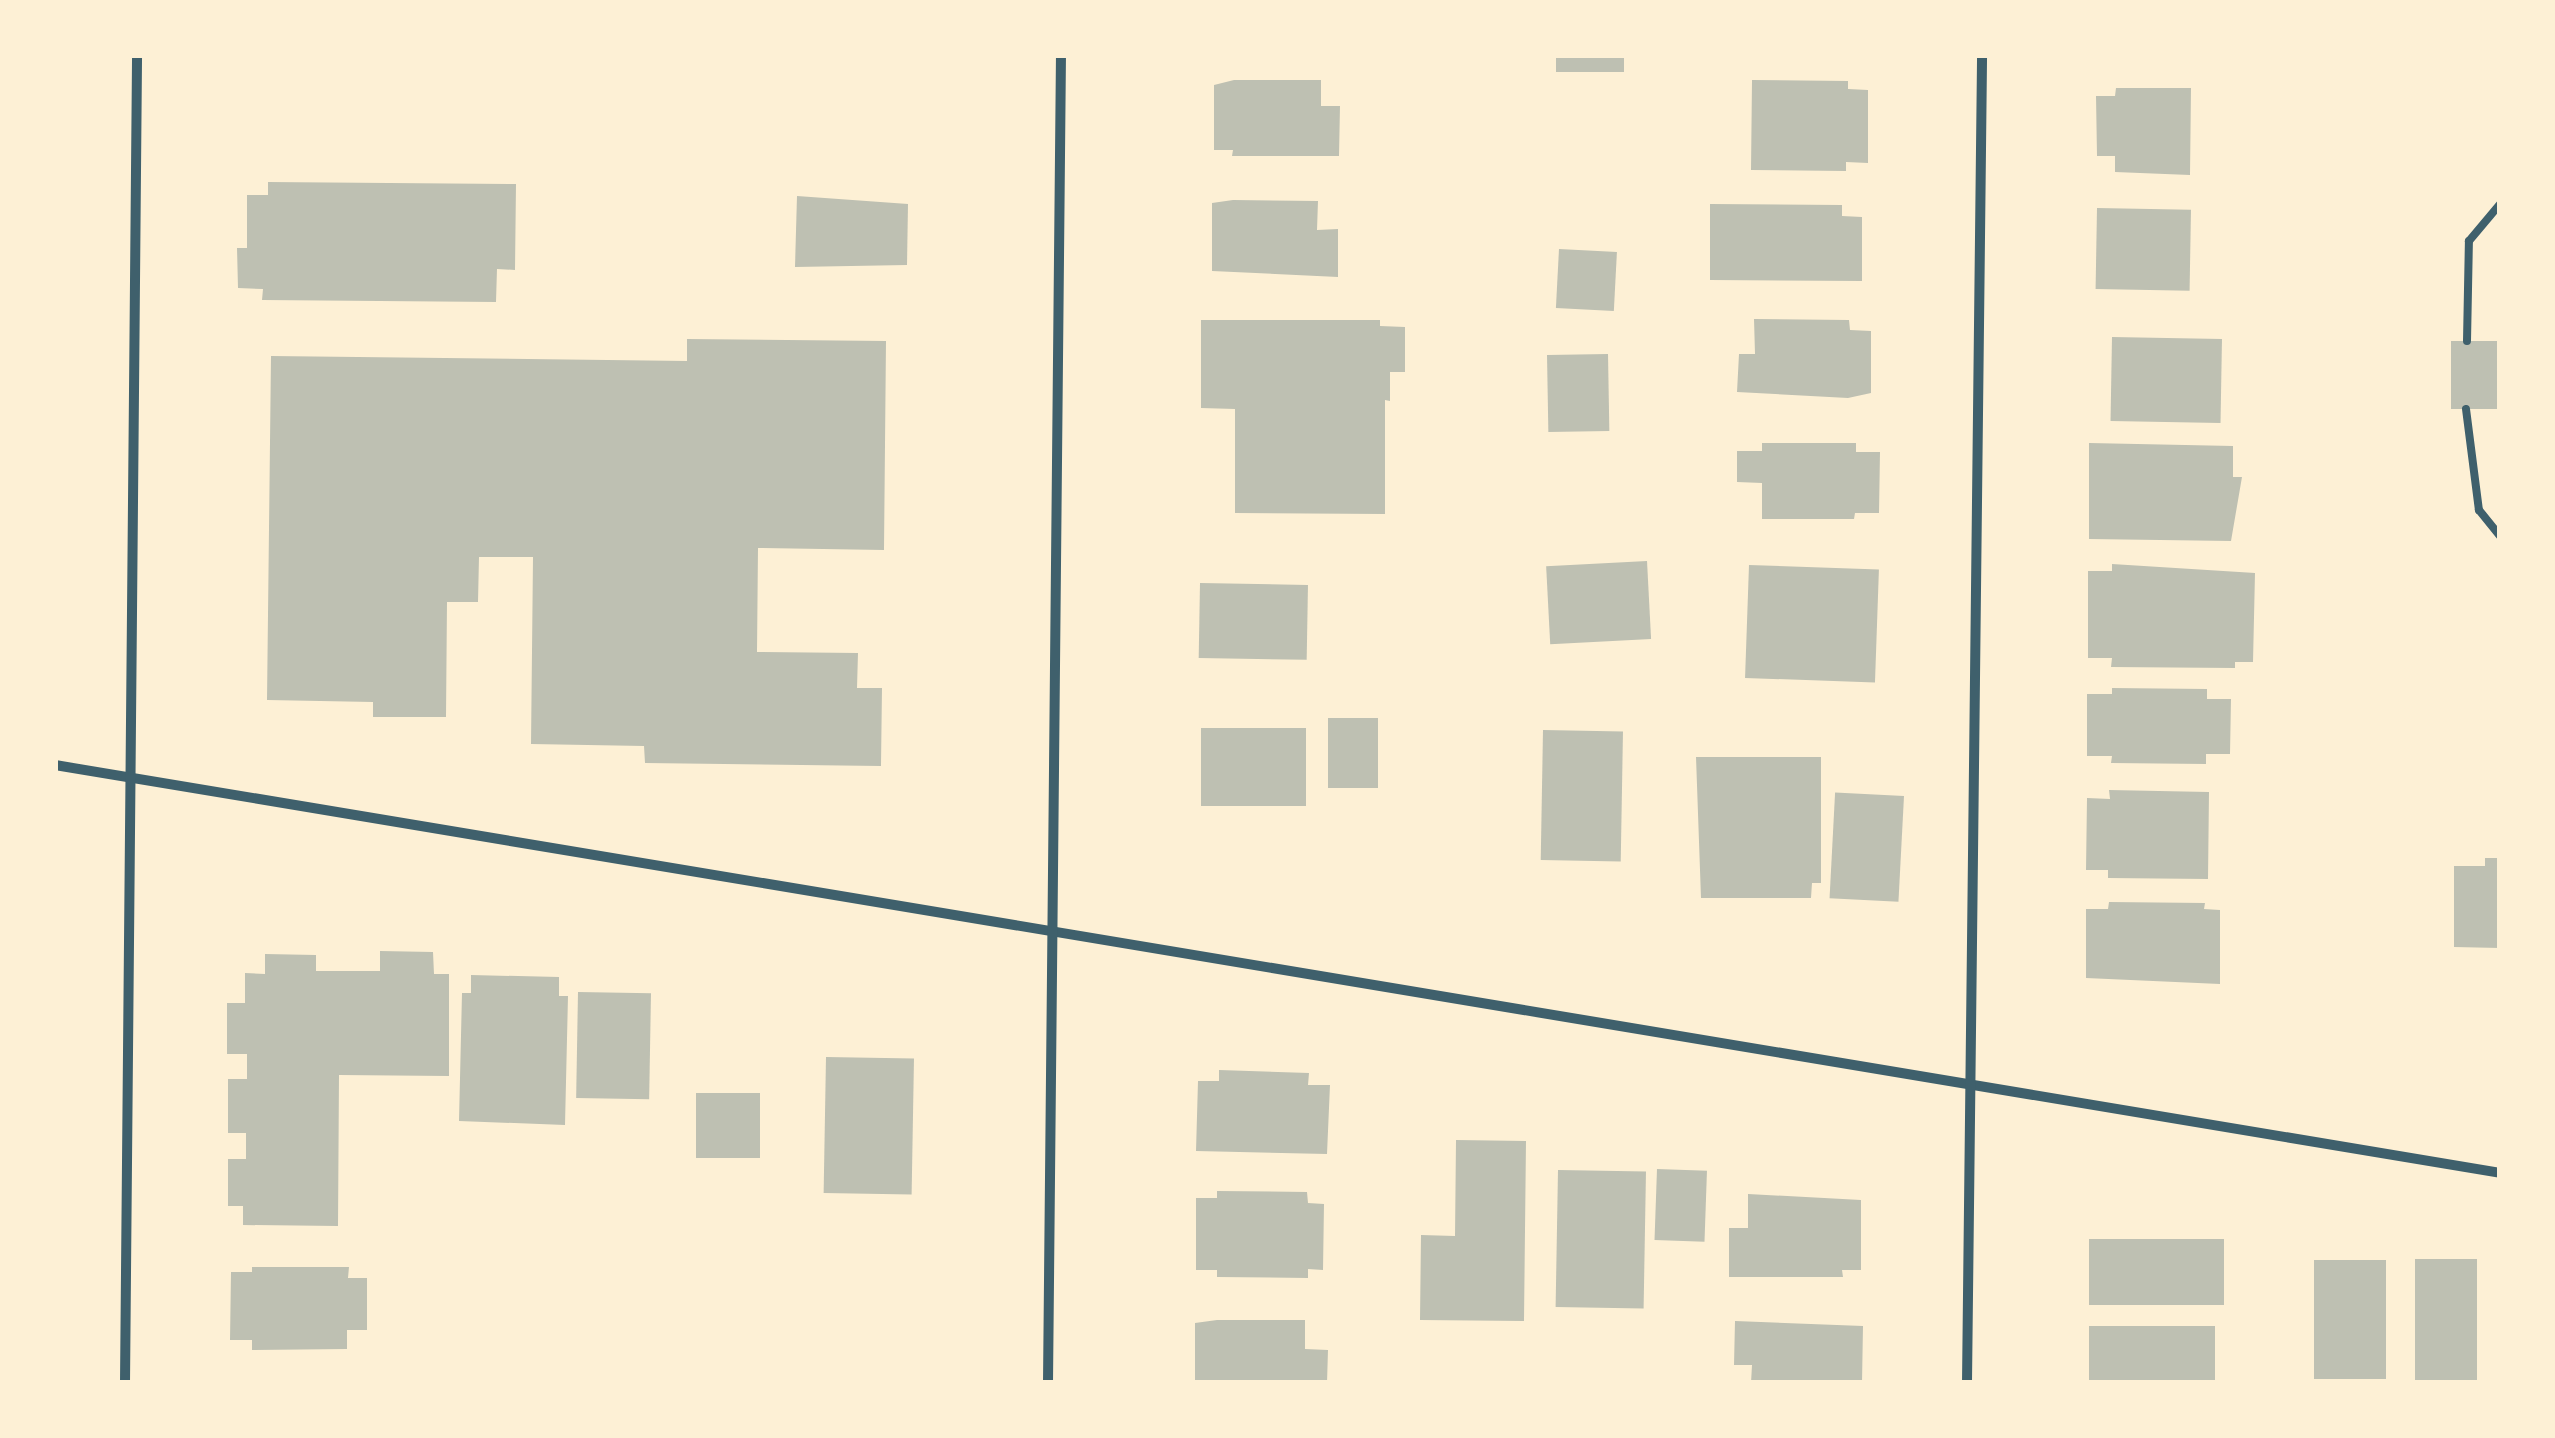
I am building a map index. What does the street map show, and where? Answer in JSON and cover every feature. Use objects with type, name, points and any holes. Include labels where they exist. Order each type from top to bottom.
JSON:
[{"type":"street","points":[[124,1383],[137,55]]},
{"type":"street","points":[[1048,1383],[1062,55]]},
{"type":"street","points":[[1967,1383],[1982,55]]},
{"type":"street","points":[[55,765],[2500,1173]]},
{"type":"lane","points":[[2467,341],[2468,241],[2500,204]]},
{"type":"lane","points":[[2466,408],[2479,510],[2500,536]]},
{"type":"building","points":[[1556,55],[1624,55],[1624,72],[1556,72]]},
{"type":"building","points":[[1234,80],[1321,80],[1321,106],[1340,106],[1339,156],[1232,156],[1233,150],[1214,150],[1214,85]]},
{"type":"building","points":[[1752,80],[1848,81],[1848,89],[1868,90],[1868,163],[1846,162],[1846,171],[1751,170]]},
{"type":"building","points":[[2116,88],[2191,88],[2190,175],[2115,172],[2115,156],[2097,156],[2096,96],[2115,96]]},
{"type":"building","points":[[268,182],[516,184],[515,270],[497,269],[496,302],[262,300],[263,289],[238,288],[237,248],[247,248],[247,195],[268,195]]},
{"type":"building","points":[[797,196],[908,204],[907,265],[795,267]]},
{"type":"building","points":[[1318,201],[1317,230],[1338,229],[1338,277],[1212,271],[1212,203]]},
{"type":"building","points":[[1710,204],[1842,205],[1842,216],[1862,217],[1862,281],[1710,280]]},
{"type":"building","points":[[2097,208],[2191,210],[2190,291],[2096,289]]},
{"type":"building","points":[[1559,249],[1617,252],[1614,311],[1556,308]]},
{"type":"building","points":[[1754,319],[1849,320],[1850,330],[1871,331],[1871,393],[1848,398],[1737,392],[1739,354],[1755,354]]},
{"type":"building","points":[[1201,320],[1380,320],[1380,326],[1405,327],[1405,372],[1390,372],[1390,401],[1385,400],[1385,514],[1235,513],[1235,409],[1201,408]]},
{"type":"building","points":[[2112,337],[2222,339],[2221,423],[2111,421]]},
{"type":"building","points":[[687,339],[886,341],[884,550],[758,548],[757,652],[858,653],[857,688],[882,688],[881,766],[645,763],[644,746],[531,744],[533,557],[479,557],[478,602],[447,602],[446,717],[373,717],[373,702],[267,700],[271,356],[687,361]]},
{"type":"building","points":[[2451,341],[2500,341],[2500,409],[2451,409]]},
{"type":"building","points":[[1608,354],[1609,431],[1548,432],[1547,355]]},
{"type":"building","points":[[1762,443],[1856,443],[1856,452],[1880,452],[1879,513],[1855,513],[1854,519],[1762,519],[1762,483],[1737,482],[1737,451],[1762,451]]},
{"type":"building","points":[[2089,443],[2233,446],[2233,477],[2242,477],[2231,541],[2089,539]]},
{"type":"building","points":[[1647,561],[1651,639],[1550,644],[1546,566]]},
{"type":"building","points":[[2112,564],[2255,573],[2253,662],[2235,662],[2235,668],[2111,667],[2112,658],[2088,658],[2088,571],[2112,571]]},
{"type":"building","points":[[1749,565],[1879,570],[1875,682],[1745,678]]},
{"type":"building","points":[[1200,583],[1308,585],[1307,660],[1199,658]]},
{"type":"building","points":[[2112,688],[2207,689],[2207,699],[2231,699],[2230,754],[2206,754],[2206,764],[2111,763],[2112,756],[2087,756],[2087,694],[2112,694]]},
{"type":"building","points":[[1328,718],[1378,718],[1378,788],[1328,788]]},
{"type":"building","points":[[1201,728],[1306,728],[1306,806],[1201,806]]},
{"type":"building","points":[[1543,730],[1623,731],[1621,861],[1541,860]]},
{"type":"building","points":[[1696,757],[1821,757],[1821,883],[1812,883],[1811,898],[1701,898]]},
{"type":"building","points":[[2109,790],[2209,792],[2208,879],[2108,878],[2108,870],[2086,870],[2087,798],[2110,799]]},
{"type":"building","points":[[1835,792],[1904,796],[1898,902],[1830,898]]},
{"type":"building","points":[[2485,858],[2500,858],[2500,948],[2454,947],[2454,866],[2485,866]]},
{"type":"building","points":[[2109,902],[2205,903],[2204,909],[2220,910],[2220,984],[2086,978],[2086,909],[2108,909]]},
{"type":"building","points":[[380,951],[433,952],[434,974],[449,974],[449,1076],[339,1075],[338,1226],[243,1225],[243,1206],[228,1206],[228,1159],[246,1159],[246,1133],[228,1133],[228,1079],[247,1079],[247,1054],[227,1054],[227,1003],[245,1003],[245,973],[265,974],[265,954],[316,955],[316,971],[380,971]]},
{"type":"building","points":[[471,975],[559,977],[559,996],[568,996],[565,1125],[459,1121],[462,993],[471,993]]},
{"type":"building","points":[[578,992],[651,993],[649,1099],[576,1098]]},
{"type":"building","points":[[826,1057],[914,1059],[912,1195],[824,1193]]},
{"type":"building","points":[[1219,1070],[1309,1073],[1308,1085],[1330,1085],[1327,1154],[1196,1151],[1198,1081],[1219,1081]]},
{"type":"building","points":[[696,1093],[760,1093],[760,1158],[696,1158]]},
{"type":"building","points":[[1456,1140],[1526,1141],[1524,1321],[1420,1320],[1421,1235],[1455,1236]]},
{"type":"building","points":[[1657,1169],[1707,1171],[1704,1242],[1655,1240]]},
{"type":"building","points":[[1558,1170],[1646,1172],[1644,1309],[1556,1307]]},
{"type":"building","points":[[1217,1191],[1307,1192],[1308,1203],[1324,1204],[1323,1270],[1308,1269],[1308,1278],[1217,1277],[1217,1270],[1196,1270],[1196,1198],[1217,1198]]},
{"type":"building","points":[[1748,1194],[1861,1200],[1861,1270],[1842,1270],[1843,1277],[1729,1277],[1729,1228],[1748,1228]]},
{"type":"building","points":[[2089,1239],[2224,1239],[2224,1305],[2089,1305]]},
{"type":"building","points":[[2415,1259],[2477,1259],[2477,1383],[2415,1383]]},
{"type":"building","points":[[2314,1260],[2386,1260],[2386,1379],[2314,1379]]},
{"type":"building","points":[[252,1267],[349,1267],[348,1278],[367,1278],[367,1330],[347,1330],[347,1349],[252,1350],[252,1340],[230,1340],[231,1272],[252,1272]]},
{"type":"building","points":[[1305,1320],[1305,1349],[1328,1350],[1327,1383],[1195,1383],[1195,1323]]},
{"type":"building","points":[[1735,1321],[1863,1326],[1862,1383],[1751,1383],[1752,1365],[1734,1365]]},
{"type":"building","points":[[2089,1326],[2215,1326],[2215,1383],[2089,1383]]}]
